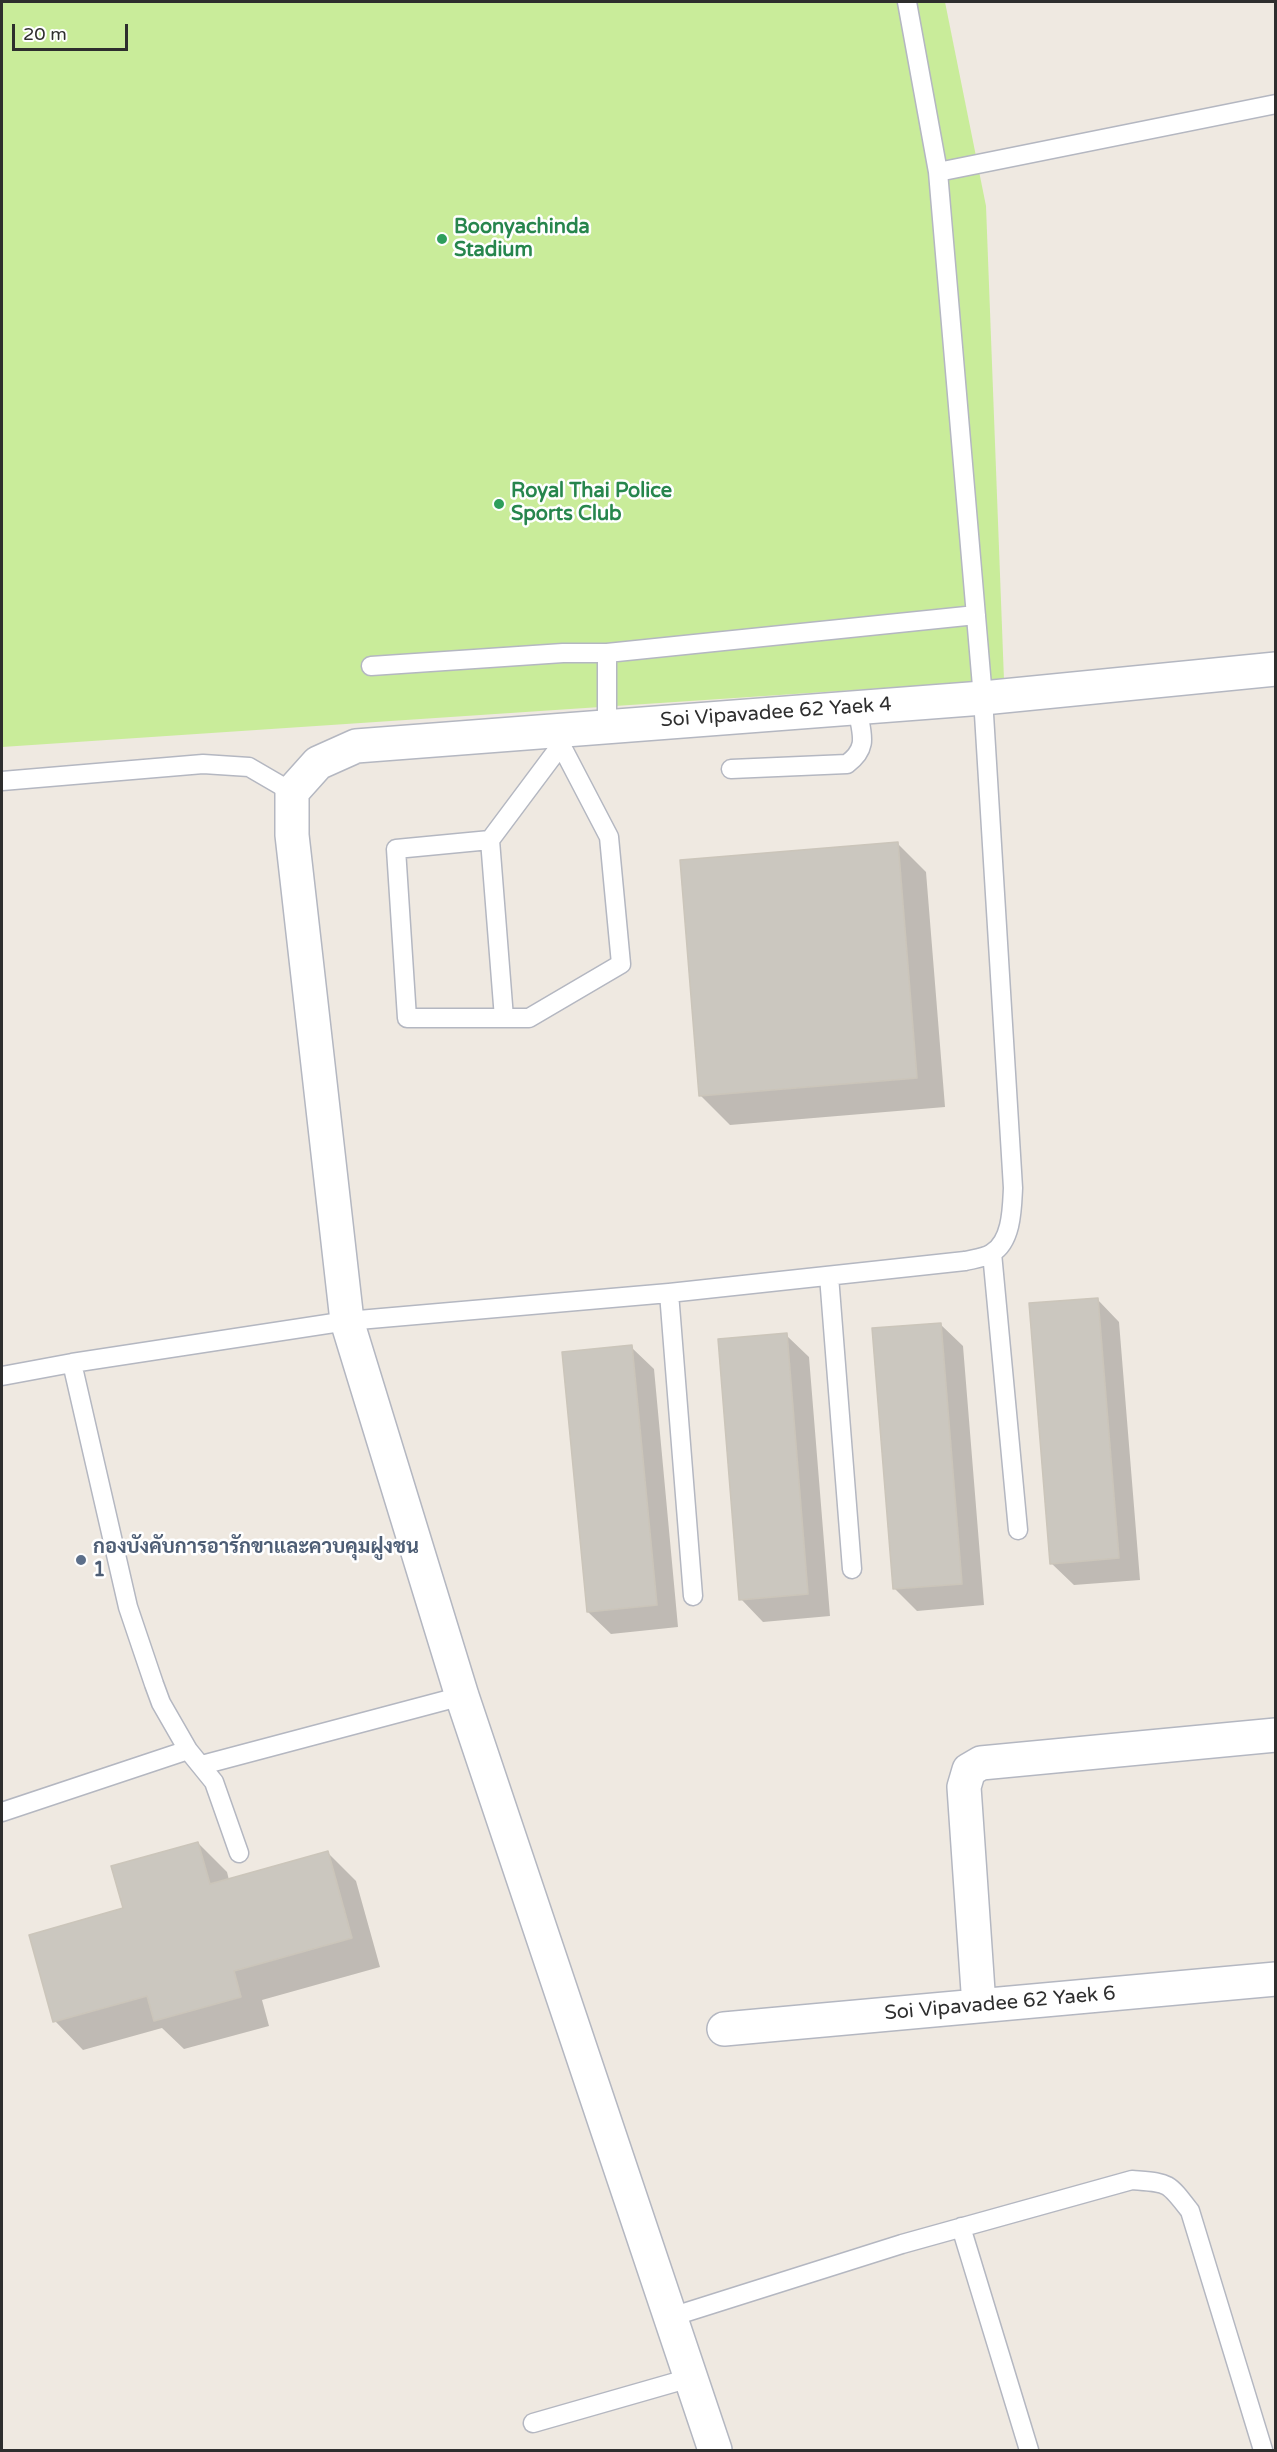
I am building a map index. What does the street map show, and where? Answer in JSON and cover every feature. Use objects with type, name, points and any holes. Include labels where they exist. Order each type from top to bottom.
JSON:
[{"type":"street","name":"Soi Vipavadee 62 Yaek 4","points":[[292,792],[318,763],[356,746],[558,737],[607,726],[983,698],[1275,669]]},
{"type":"street","points":[[292,792],[292,836],[347,1321],[462,1696],[580,2055],[715,2451]]},
{"type":"street","points":[[979,2006],[964,1786],[969,1770],[981,1763],[1275,1735]]},
{"type":"street","name":"Soi Vipavadee 62 Yaek 6","points":[[724,2030],[1275,1979]]},
{"type":"lane","points":[[2,1376],[72,1362],[347,1321],[669,1293],[965,1261],[992,1253],[1002,1243],[1012,1215],[1013,1188],[983,698],[938,172],[907,2]]},
{"type":"lane","points":[[938,172],[1275,104]]},
{"type":"lane","points":[[371,666],[563,653],[607,653],[976,615]]},
{"type":"lane","points":[[607,653],[607,726]]},
{"type":"lane","points":[[731,769],[847,764],[858,756],[863,746],[857,707]]},
{"type":"lane","points":[[490,840],[396,849],[407,1018],[504,1018],[529,1018],[621,964],[609,837],[558,737],[490,840],[504,1018]]},
{"type":"lane","points":[[2,781],[203,764],[249,767],[292,792]]},
{"type":"lane","points":[[992,1253],[1018,1530]]},
{"type":"lane","points":[[829,1276],[852,1569]]},
{"type":"lane","points":[[669,1293],[693,1596]]},
{"type":"lane","points":[[72,1362],[128,1607],[161,1704],[188,1750],[214,1782],[239,1853]]},
{"type":"lane","points":[[202,1765],[462,1696]]},
{"type":"lane","points":[[2,1812],[188,1750]]},
{"type":"lane","points":[[671,2317],[961,2228],[1131,2180],[1171,2186],[1190,2211],[1263,2451]]},
{"type":"lane","points":[[961,2228],[1029,2451]]},
{"type":"lane","points":[[533,2423],[690,2378]]},
{"type":"green space","name":"Royal Thai Police Sports Club","points":[[2,2],[945,2],[986,206],[1004,680],[2,747]]},
{"type":"building","points":[[898,842],[917,1078],[699,1096],[680,860]]},
{"type":"building","points":[[1098,1298],[1119,1558],[1050,1564],[1029,1303]]},
{"type":"building","points":[[941,1323],[962,1584],[893,1589],[872,1328]]},
{"type":"building","points":[[787,1333],[808,1594],[739,1600],[718,1339]]},
{"type":"building","points":[[632,1345],[657,1605],[587,1612],[562,1352]]},
{"type":"building","points":[[198,1842],[210,1884],[328,1851],[352,1938],[234,1971],[241,1997],[154,2021],[147,1996],[53,2022],[29,1935],[123,1908],[111,1866]]},
{"type":"place","name":"Boonyachinda Stadium","points":[[442,239]]},
{"type":"place","name":"Royal Thai Police Sports Club","points":[[499,504]]},
{"type":"place","name":"กองบังคับการอารักขาและควบคุมฝูงชน 1","points":[[81,1560]]}]
